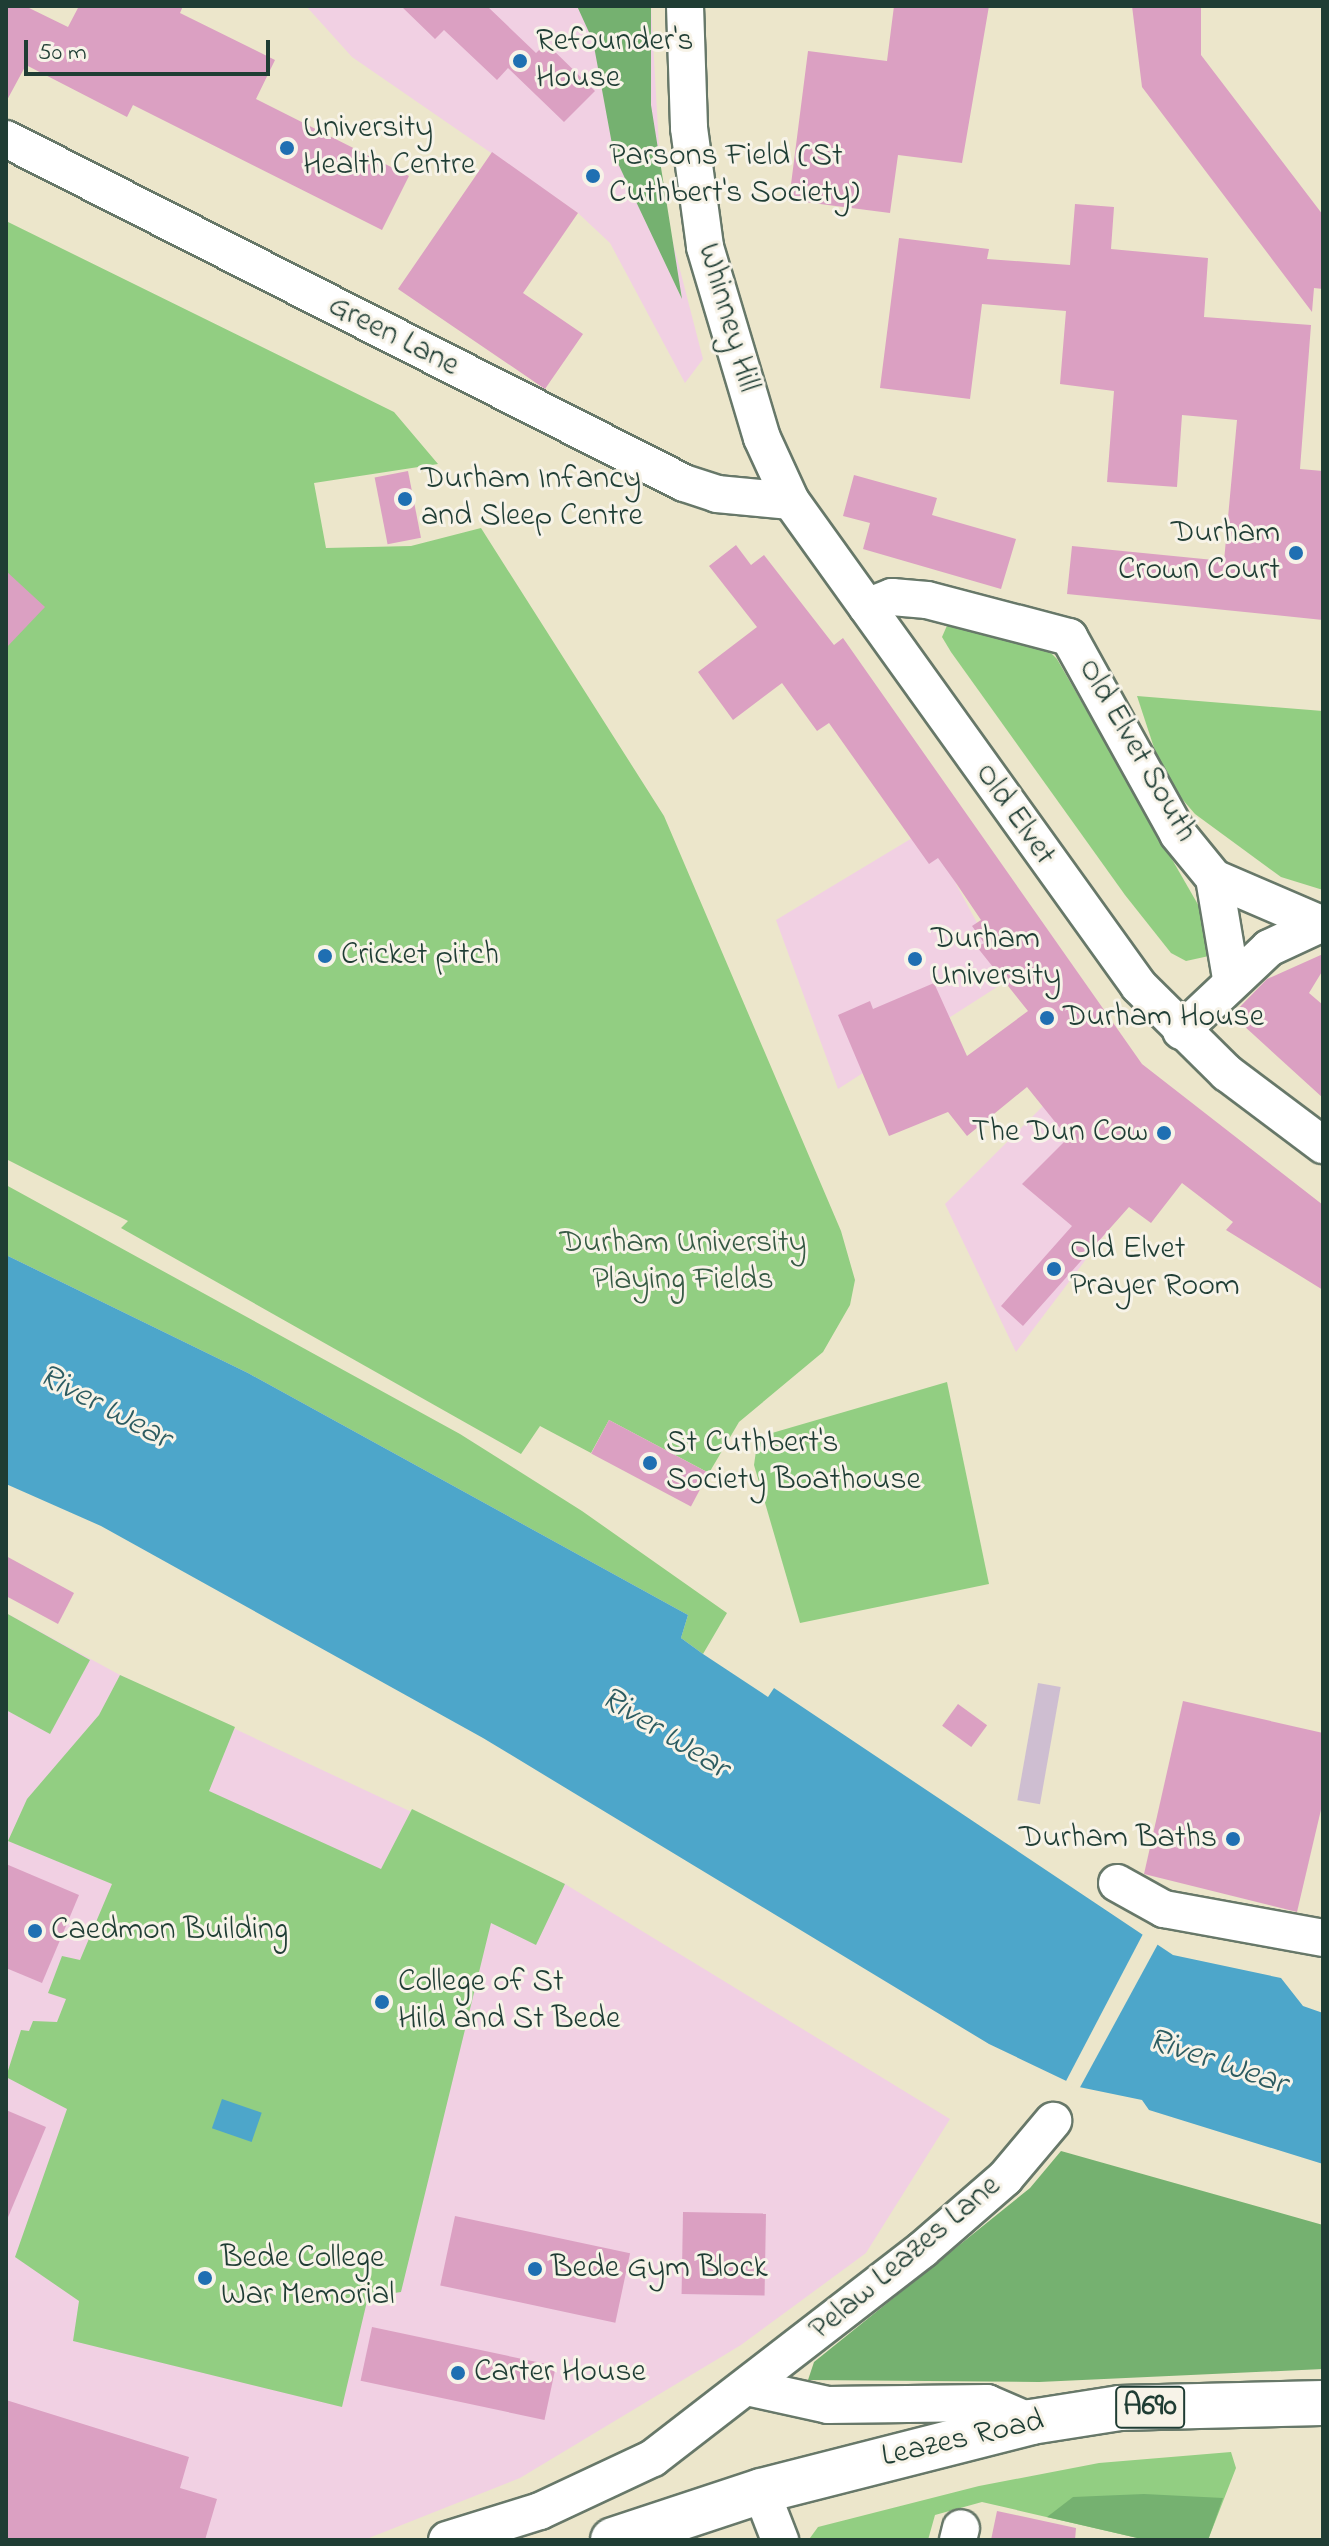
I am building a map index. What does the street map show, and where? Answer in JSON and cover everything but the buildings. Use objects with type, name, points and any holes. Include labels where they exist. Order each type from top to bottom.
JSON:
[{"type":"highway","name":"Leazes Road","points":[[613,2540],[761,2491],[1031,2422],[1120,2408],[1323,2403]]},
{"type":"street","name":"Whinney Hill","points":[[685,6],[689,128],[705,247],[762,438]]},
{"type":"street","name":"Green Lane","points":[[6,139],[684,483],[717,494],[791,501]]},
{"type":"street","name":"Old Elvet","points":[[762,438],[791,501],[1119,960],[1181,1031],[1323,1145]]},
{"type":"street","name":"Old Elvet South","points":[[867,607],[892,597],[927,600],[1069,637],[1171,822],[1214,878],[1231,978]]},
{"type":"street","name":"Old Elvet South","points":[[1214,878],[1320,925]]},
{"type":"street","name":"Old Elvet South","points":[[1181,1031],[1231,978],[1269,948],[1320,925]]},
{"type":"street","points":[[1117,1883],[1164,1909],[1323,1938]]},
{"type":"street","name":"Pelaw Leazes Lane","points":[[447,2540],[540,2511],[653,2458],[751,2388],[1005,2178],[1053,2121]]},
{"type":"street","points":[[751,2388],[828,2405],[987,2403],[1031,2422]]},
{"type":"street","points":[[761,2491],[780,2540]]},
{"type":"shaded area","name":"Parsons Field (St Cuthbert's Society)","points":[[306,6],[651,6],[662,200],[703,359],[685,383],[610,243],[578,213],[352,57]]},
{"type":"shaded area","name":"Durham University","points":[[962,808],[956,884],[1008,980],[838,1089],[776,920]]},
{"type":"shaded area","points":[[1052,1097],[1127,1205],[1016,1352],[945,1204]]},
{"type":"shaded area","name":"College of St Hild and St Bede","points":[[6,1613],[120,1675],[565,1884],[950,2119],[866,2253],[741,2345],[520,2478],[364,2540],[6,2540]]},
{"type":"shaded area","points":[[1038,1683],[1061,1687],[1040,1804],[1017,1800]]},
{"type":"green space","points":[[577,6],[651,6],[651,105],[682,299],[614,155],[593,41]]},
{"type":"green space","name":"Durham University Playing Fields","points":[[6,221],[394,412],[438,464],[314,483],[326,548],[411,546],[481,528],[664,816],[841,1231],[855,1280],[850,1305],[823,1352],[739,1422],[709,1473],[609,1420],[591,1453],[540,1426],[521,1454],[121,1228],[128,1221],[6,1159]]},
{"type":"green space","points":[[949,621],[1047,649],[1057,659],[1208,922],[1209,956],[1186,961],[1171,953],[1125,895],[951,652],[942,637]]},
{"type":"green space","points":[[1137,696],[1323,711],[1323,890],[1281,877],[1195,814],[1164,778]]},
{"type":"green space","points":[[6,1185],[460,1434],[582,1511],[727,1613],[703,1654],[681,1638],[688,1615],[248,1373],[6,1255]]},
{"type":"green space","points":[[947,1382],[989,1584],[800,1623],[754,1465],[757,1444],[772,1433]]},
{"type":"green space","points":[[6,1613],[90,1660],[50,1734],[6,1710]]},
{"type":"green space","points":[[120,1675],[235,1727],[209,1791],[381,1869],[412,1809],[565,1884],[536,1945],[491,1923],[401,2292],[368,2297],[342,2407],[73,2341],[79,2301],[15,2257],[67,2109],[6,2077],[21,2030],[29,2031],[33,2021],[57,2022],[66,1999],[48,1993],[62,1956],[80,1960],[112,1884],[8,1841],[27,1799],[99,1715]]},
{"type":"green space","points":[[1061,2151],[1323,2225],[1323,2369],[1039,2382],[808,2380],[814,2362],[1030,2188]]},
{"type":"green space","points":[[1231,2452],[1236,2468],[1208,2540],[1146,2540],[982,2502],[935,2515],[928,2540],[810,2538],[818,2527],[979,2486],[1099,2463]]},
{"type":"green space","points":[[1144,2494],[1223,2498],[1208,2540],[1146,2540],[1047,2517],[1073,2497]]},
{"type":"water","name":"River Wear","points":[[6,1255],[248,1373],[688,1615],[681,1638],[703,1654],[768,1697],[774,1688],[1173,1955],[1281,1978],[1303,2006],[1323,2013],[1323,2164],[1149,2110],[1142,2100],[1079,2087],[989,2044],[483,1738],[101,1526],[6,1484]]},
{"type":"water","points":[[222,2099],[262,2113],[252,2142],[212,2128]]},
{"type":"pier","points":[[1144,1932],[1159,1942],[1078,2091],[1065,2083]]},
{"type":"place","name":"Refounder's House","points":[[520,61]]},
{"type":"place","name":"University Health Centre","points":[[287,148]]},
{"type":"place","name":"Parsons Field (St Cuthbert's Society)","points":[[593,176]]},
{"type":"place","name":"Durham Infancy and Sleep Centre","points":[[405,499]]},
{"type":"place","name":"Durham Crown Court","points":[[1296,553]]},
{"type":"place","name":"Cricket pitch","points":[[325,956]]},
{"type":"place","name":"Durham University","points":[[915,959]]},
{"type":"place","name":"Durham House","points":[[1047,1018]]},
{"type":"place","name":"The Dun Cow","points":[[1164,1133]]},
{"type":"place","name":"Old Elvet Prayer Room","points":[[1054,1269]]},
{"type":"place","name":"St Cuthbert's Society Boathouse","points":[[650,1463]]},
{"type":"place","name":"Durham Baths","points":[[1233,1839]]},
{"type":"place","name":"Caedmon Building","points":[[35,1931]]},
{"type":"place","name":"College of St Hild and St Bede","points":[[382,2002]]},
{"type":"place","name":"Bede Gym Block","points":[[535,2269]]},
{"type":"place","name":"Bede College War Memorial","points":[[205,2278]]},
{"type":"place","name":"Carter House","points":[[458,2373]]}]
